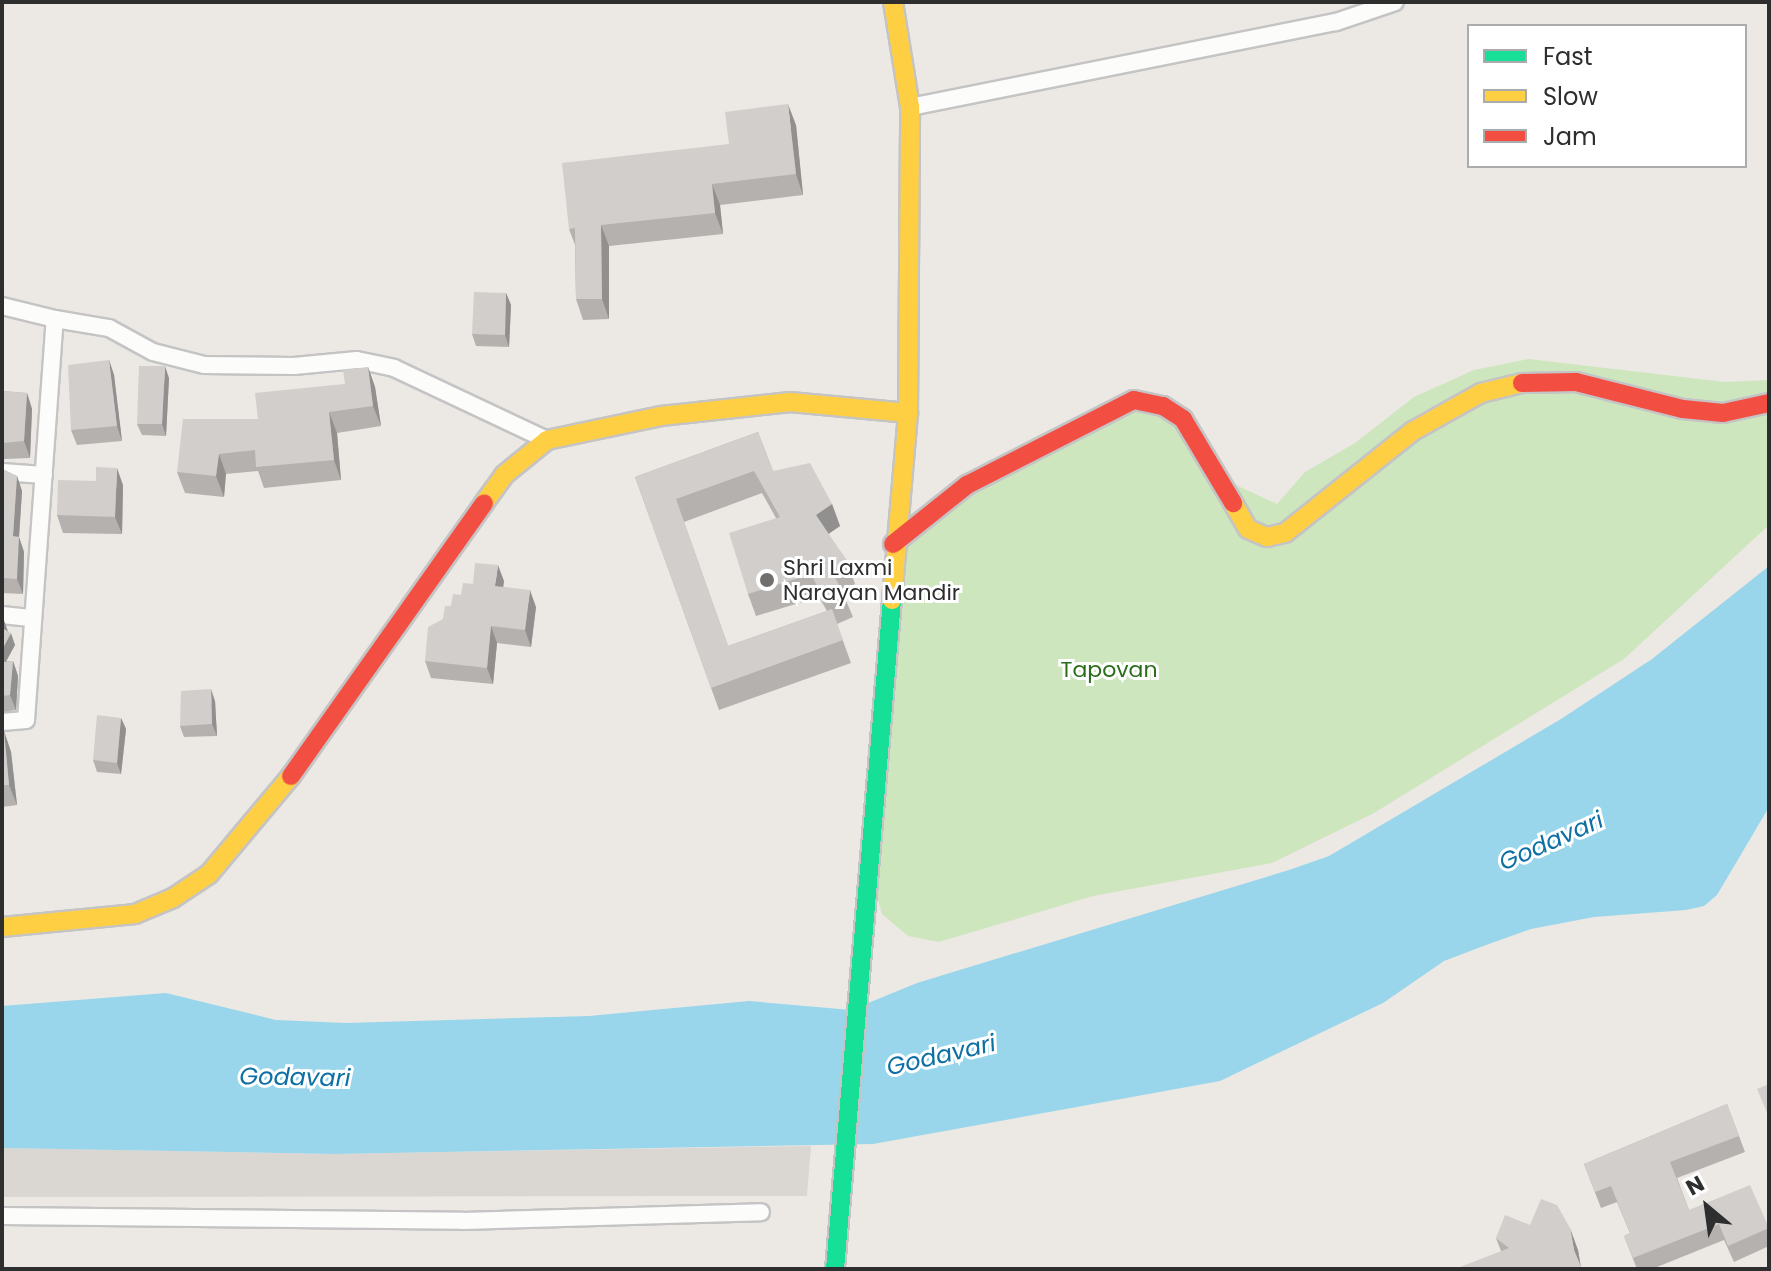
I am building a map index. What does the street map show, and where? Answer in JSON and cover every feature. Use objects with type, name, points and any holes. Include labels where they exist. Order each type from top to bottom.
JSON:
[{"type":"street","points":[[835,1269],[893,544],[908,413],[910,107],[893,2]]},
{"type":"street","points":[[910,107],[1336,22],[1395,2]]},
{"type":"street","points":[[2,306],[109,328],[153,352],[204,365],[357,360],[394,368],[547,440]]},
{"type":"street","points":[[2,722],[26,720],[55,319]]},
{"type":"street","points":[[893,544],[967,485],[1134,400],[1163,406],[1183,419],[1248,529],[1267,537],[1285,533],[1413,431],[1481,393],[1518,383],[1576,382],[1683,409],[1723,413],[1769,403]]},
{"type":"street","points":[[2,927],[135,914],[173,898],[209,874],[269,807],[504,475],[547,440],[661,416],[790,402],[908,413]]},
{"type":"street","points":[[2,472],[44,475]]},
{"type":"street","points":[[2,615],[33,618]]},
{"type":"street","points":[[2,1216],[463,1221],[761,1212]]},
{"type":"green space","name":"Tapovan","points":[[1529,359],[1725,382],[1769,380],[1769,525],[1624,659],[1374,813],[1272,863],[1093,896],[939,942],[908,936],[882,914],[872,880],[894,561],[923,525],[1150,392],[1208,472],[1277,504],[1305,472],[1355,443],[1414,397],[1474,370]]},
{"type":"shaded area","points":[[811,1146],[807,1196],[2,1197],[2,1148],[334,1154]]},
{"type":"water","name":"Godavari","points":[[1769,566],[1769,807],[1717,895],[1704,906],[1686,910],[1594,917],[1531,929],[1486,945],[1444,961],[1383,1003],[1220,1081],[873,1144],[334,1154],[2,1148],[2,1006],[166,993],[276,1020],[346,1023],[589,1016],[749,1001],[851,1010],[917,983],[1289,870],[1329,856],[1561,719],[1652,659]]},
{"type":"building","points":[[788,104],[796,174],[712,184],[715,213],[601,225],[602,299],[576,299],[575,228],[569,229],[562,163],[729,144],[725,112]]},
{"type":"building","points":[[474,292],[506,293],[505,335],[472,334]]},
{"type":"building","points":[[109,360],[117,426],[71,430],[68,365]]},
{"type":"building","points":[[139,366],[165,366],[162,424],[137,424]]},
{"type":"building","points":[[368,367],[373,406],[329,412],[334,460],[256,467],[255,450],[219,454],[216,476],[177,472],[183,419],[258,419],[255,393],[345,384],[343,370]]},
{"type":"building","points":[[2,391],[27,393],[24,441],[2,443]]},
{"type":"building","points":[[758,432],[773,471],[810,463],[832,504],[816,515],[847,561],[831,570],[844,594],[826,603],[811,574],[748,594],[729,533],[780,517],[754,471],[676,499],[728,646],[832,609],[843,640],[711,688],[635,477]]},
{"type":"building","points":[[96,467],[117,468],[115,517],[57,515],[58,480],[96,481]]},
{"type":"building","points":[[2,469],[17,476],[13,536],[19,537],[17,579],[2,578]]},
{"type":"building","points":[[475,563],[498,565],[495,586],[530,590],[525,630],[491,626],[487,668],[425,661],[428,627],[443,619],[445,606],[451,606],[453,594],[461,595],[463,583],[473,584]]},
{"type":"building","points":[[2,628],[11,633],[2,650]]},
{"type":"building","points":[[13,661],[10,695],[2,696],[2,662]]},
{"type":"building","points":[[211,689],[212,724],[180,726],[181,691]]},
{"type":"building","points":[[97,715],[121,718],[117,763],[93,760]]},
{"type":"building","points":[[4,731],[9,785],[2,785]]},
{"type":"building","points":[[1769,1084],[1769,1117],[1757,1089]]},
{"type":"building","points":[[1727,1104],[1739,1136],[1670,1162],[1689,1210],[1750,1185],[1769,1228],[1728,1246],[1719,1224],[1633,1258],[1624,1236],[1630,1233],[1611,1186],[1595,1192],[1584,1164]]},
{"type":"building","points":[[1541,1199],[1557,1205],[1570,1228],[1582,1269],[1455,1269],[1509,1248],[1496,1238],[1505,1215],[1530,1225]]},
{"type":"traffic: fast","points":[[835,1269],[892,600]]},
{"type":"traffic: slow","points":[[892,600],[908,413],[910,107],[893,2]]},
{"type":"traffic: slow","points":[[1233,503],[1248,529],[1267,537],[1285,533],[1413,431],[1481,393],[1522,383]]},
{"type":"traffic: slow","points":[[484,503],[504,475],[547,440],[661,416],[790,402],[908,413]]},
{"type":"traffic: slow","points":[[2,927],[135,914],[173,898],[209,874],[291,776]]},
{"type":"traffic: jam","points":[[1522,383],[1576,382],[1683,409],[1723,413],[1769,403]]},
{"type":"traffic: jam","points":[[893,544],[967,485],[1134,400],[1163,406],[1183,419],[1233,503]]},
{"type":"traffic: jam","points":[[291,776],[484,503]]},
{"type":"place","name":"Shri Laxmi Narayan Mandir","points":[[767,580]]}]
